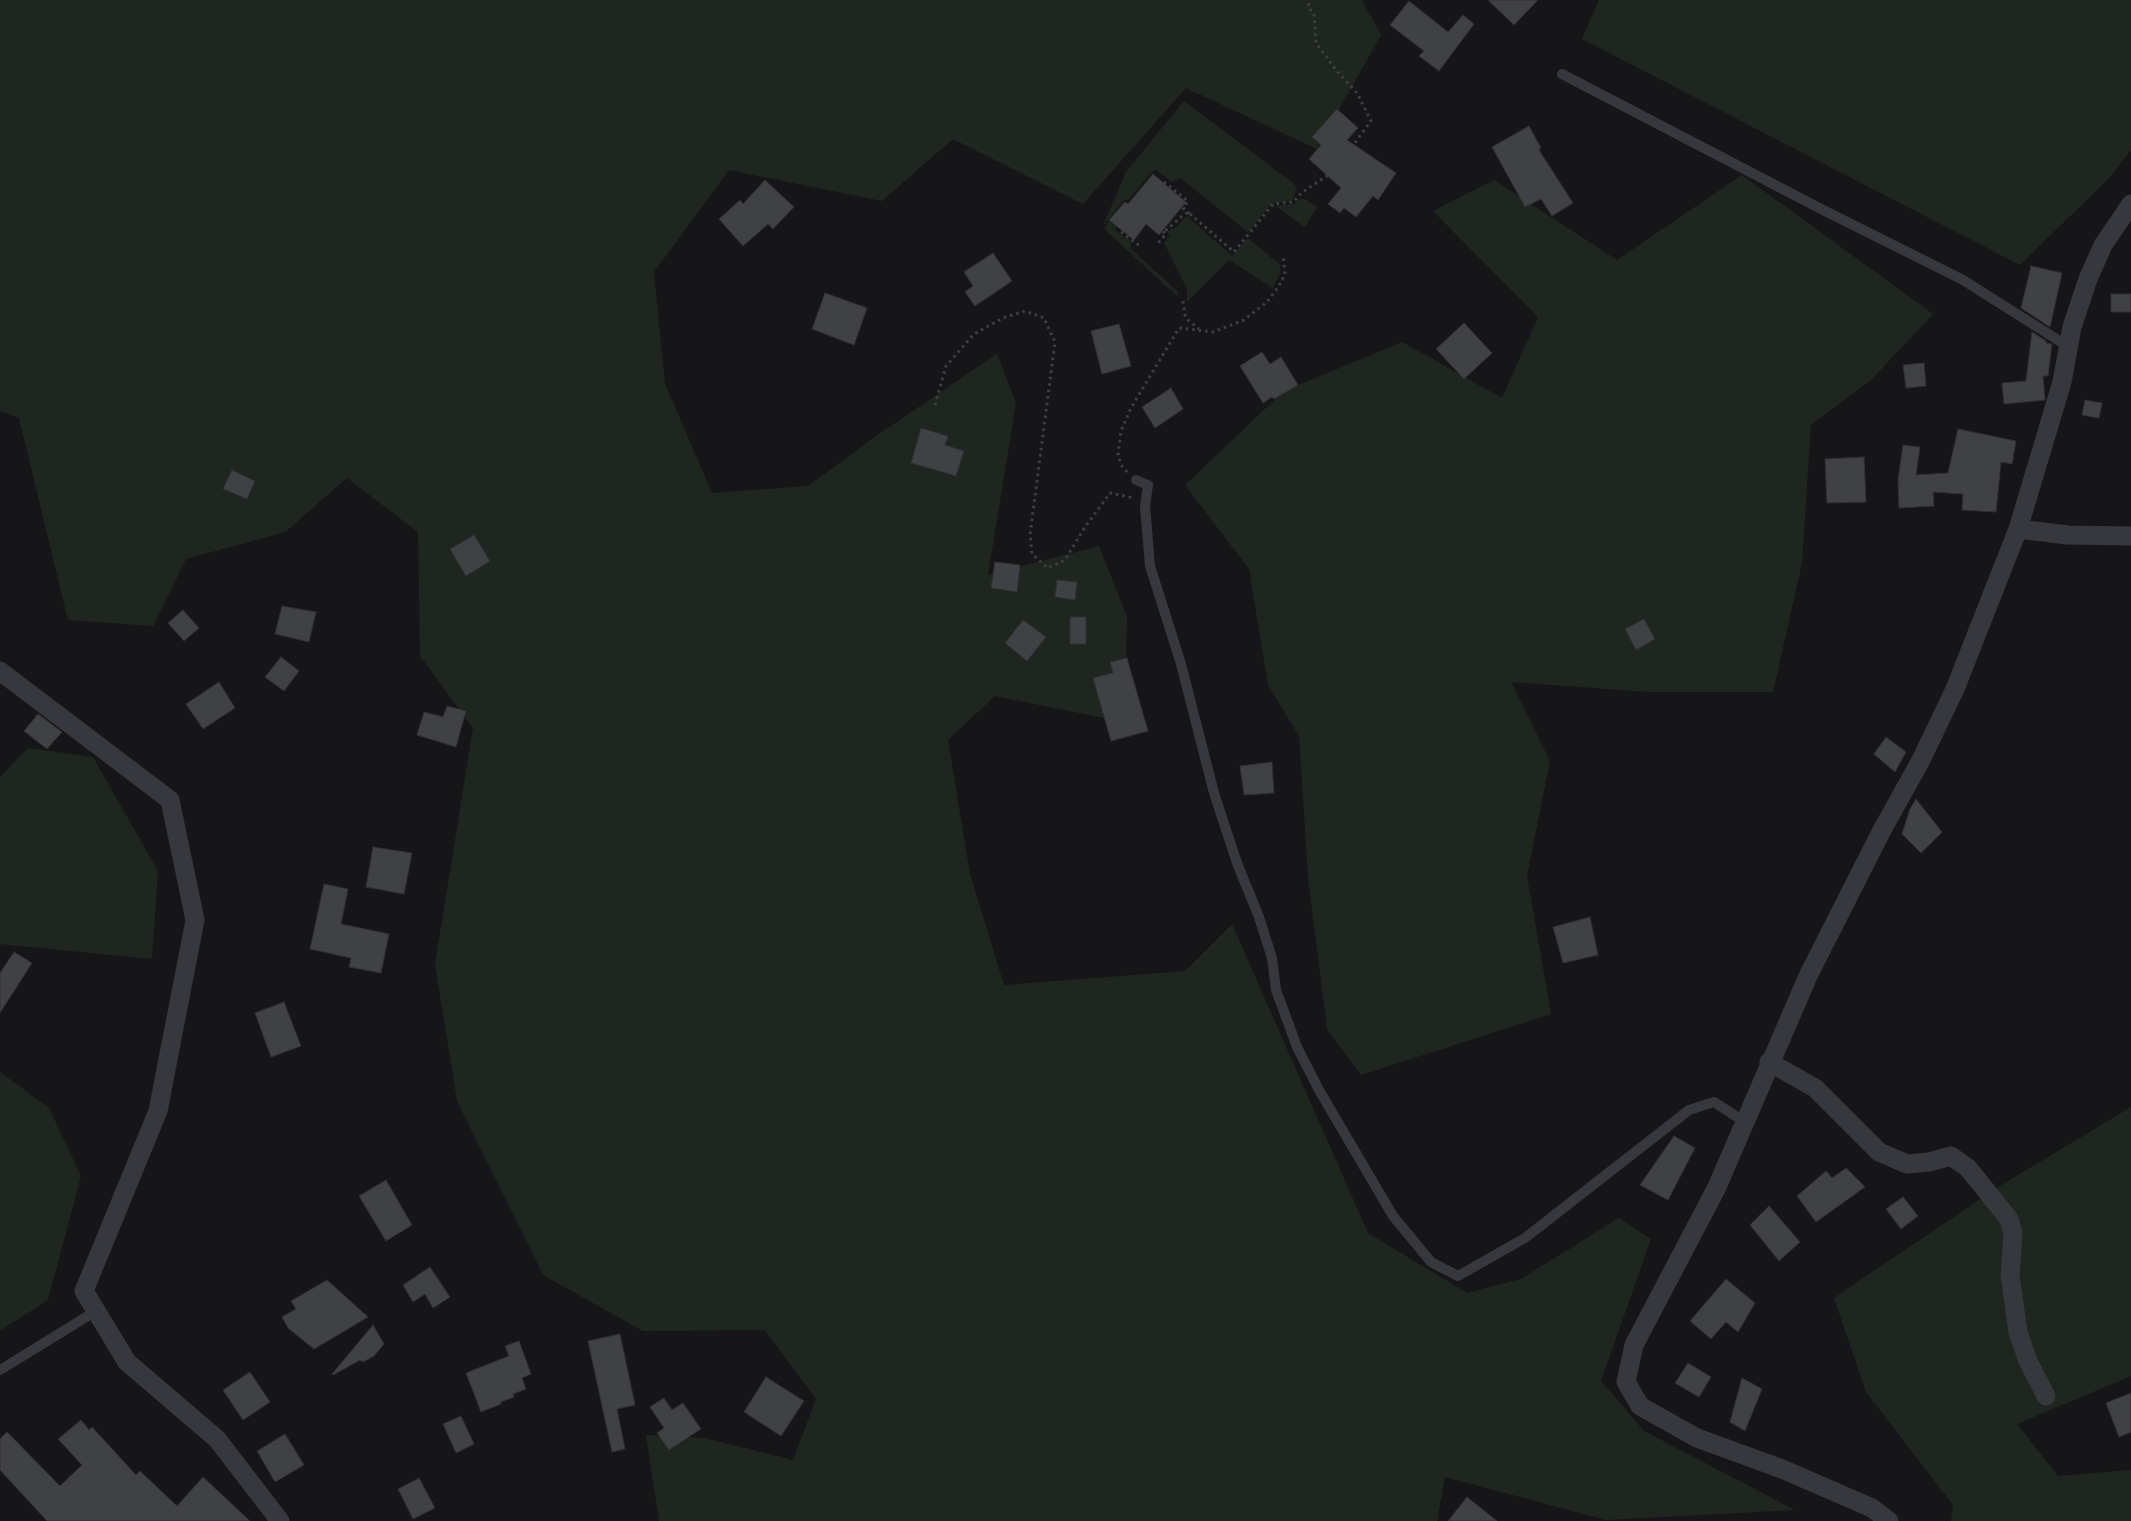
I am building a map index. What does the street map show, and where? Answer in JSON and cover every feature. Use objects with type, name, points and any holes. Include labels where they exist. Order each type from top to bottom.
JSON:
[{"type":"street","points":[[1889,1521],[1872,1508],[1782,1469],[1697,1438],[1640,1406],[1626,1382],[1634,1345],[1717,1187],[1808,976],[1880,832],[1921,760],[1955,689],[2018,529],[2062,382],[2072,327],[2088,279],[2103,245],[2131,204]]},
{"type":"street","points":[[2018,529],[2068,535],[2131,536]]},
{"type":"street","points":[[0,671],[170,800],[195,920],[158,1111],[84,1291],[127,1362],[217,1439],[274,1518]]},
{"type":"street","points":[[1770,1062],[1815,1088],[1879,1152],[1907,1164],[1929,1162],[1951,1156],[1968,1168],[2009,1218],[2014,1234],[2010,1275],[2018,1332],[2028,1361],[2046,1396]]},
{"type":"lane","points":[[1562,74],[1963,280],[2069,348]]},
{"type":"lane","points":[[1136,480],[1148,485],[1145,506],[1150,566],[1181,664],[1214,793],[1237,863],[1262,925],[1272,958],[1276,990],[1297,1047],[1319,1090],[1393,1216],[1431,1262],[1458,1276],[1525,1238],[1689,1110],[1714,1102],[1745,1122]]},
{"type":"lane","points":[[0,1370],[96,1310]]},
{"type":"path","points":[[1164,182],[1188,201],[1183,208],[1234,252],[1273,204],[1294,202],[1301,193],[1333,172],[1371,121],[1357,93],[1336,70],[1316,43],[1314,14],[1308,7],[1310,0]]},
{"type":"path","points":[[1158,243],[1166,234],[1164,232],[1182,216],[1188,212],[1190,214]]},
{"type":"path","points":[[1153,223],[1164,232]]},
{"type":"path","points":[[1121,232],[1140,246]]},
{"type":"path","points":[[1136,480],[1121,465],[1118,454],[1122,431],[1131,408],[1179,328],[1212,332],[1244,320],[1267,302],[1279,286],[1285,274],[1283,255]]},
{"type":"path","points":[[1183,301],[1188,320],[1202,330]]},
{"type":"path","points":[[935,405],[946,366],[974,334],[1004,318],[1025,311],[1044,318],[1055,342],[1030,535],[1032,554],[1048,568],[1065,560],[1085,527],[1110,493],[1136,498],[1145,506]]},
{"type":"shaded area","points":[[0,0],[1362,0],[1381,35],[1317,149],[1186,88],[1083,204],[953,139],[882,201],[729,170],[654,272],[665,384],[712,493],[808,486],[876,436],[997,354],[1016,403],[988,575],[1099,546],[1127,617],[1124,722],[995,696],[948,740],[970,874],[1004,985],[1185,971],[1232,924],[1368,1233],[1467,1293],[1521,1279],[1619,1218],[1651,1239],[1601,1381],[1644,1431],[1795,1510],[1606,1520],[1445,1477],[1437,1521],[659,1521],[646,1435],[704,1438],[793,1460],[816,1399],[765,1330],[643,1331],[543,1275],[457,1101],[435,964],[473,728],[420,656],[418,532],[347,478],[285,532],[186,559],[153,626],[68,620],[19,418],[0,411]]},
{"type":"shaded area","points":[[1599,0],[2131,0],[2131,150],[2111,176],[2020,265],[1582,39]]},
{"type":"shaded area","points":[[1184,101],[1294,184],[1297,188],[1293,198],[1291,201],[1271,204],[1248,232],[1180,178],[1172,182],[1155,169],[1128,200],[1125,199],[1103,226],[1126,172]]},
{"type":"shaded area","points":[[1742,175],[1933,314],[1871,380],[1811,425],[1802,563],[1773,692],[1649,692],[1511,682],[1550,761],[1527,876],[1551,1014],[1361,1075],[1327,1029],[1308,878],[1299,736],[1268,685],[1249,569],[1185,485],[1284,391],[1402,342],[1502,398],[1538,317],[1433,211],[1494,180],[1617,260]]},
{"type":"shaded area","points":[[1300,199],[1305,199],[1317,207],[1305,227],[1276,206],[1295,204]]},
{"type":"shaded area","points":[[1187,216],[1232,256],[1248,238],[1279,264],[1281,271],[1273,288],[1229,260],[1187,302],[1187,289],[1164,243],[1170,235],[1167,232],[1176,227]]},
{"type":"shaded area","points":[[1109,221],[1117,227],[1115,230],[1132,242],[1130,248],[1178,292],[1177,296],[1104,229]]},
{"type":"shaded area","points":[[28,748],[93,757],[158,871],[152,959],[0,944],[0,777]]},
{"type":"shaded area","points":[[0,1072],[49,1108],[81,1176],[48,1300],[0,1331]]},
{"type":"shaded area","points":[[2131,1107],[2131,1376],[2017,1424],[2058,1476],[2131,1470],[2131,1521],[1951,1521],[1953,1505],[1866,1392],[1834,1298],[1998,1187]]},
{"type":"building","points":[[1488,0],[1538,0],[1514,25]]},
{"type":"building","points":[[1409,1],[1448,32],[1463,15],[1474,24],[1439,71],[1419,56],[1424,51],[1390,25]]},
{"type":"building","points":[[1337,109],[1358,128],[1347,140],[1396,173],[1378,200],[1373,196],[1356,217],[1344,208],[1340,213],[1328,204],[1341,188],[1309,159],[1321,145],[1312,137]]},
{"type":"building","points":[[1529,126],[1541,148],[1539,150],[1573,203],[1552,216],[1541,199],[1525,207],[1492,147]]},
{"type":"building","points":[[1153,174],[1186,202],[1159,235],[1146,224],[1134,240],[1109,220],[1125,202],[1128,204]]},
{"type":"building","points":[[765,180],[794,207],[773,229],[768,224],[743,246],[719,219],[740,200],[743,204]]},
{"type":"building","points":[[993,253],[1012,281],[975,306],[965,292],[973,286],[964,272]]},
{"type":"building","points":[[2031,266],[2062,273],[2050,327],[2021,308]]},
{"type":"building","points":[[825,293],[867,308],[854,345],[812,329]]},
{"type":"building","points":[[2111,294],[2131,294],[2131,312],[2111,312]]},
{"type":"building","points":[[1464,323],[1492,353],[1464,379],[1436,349]]},
{"type":"building","points":[[1119,324],[1131,366],[1102,374],[1091,331]]},
{"type":"building","points":[[2032,332],[2046,341],[2046,343],[2052,344],[2048,376],[2043,376],[2045,400],[2004,404],[2002,383],[2026,381]]},
{"type":"building","points":[[1262,352],[1270,364],[1281,357],[1298,385],[1263,403],[1240,366]]},
{"type":"building","points":[[1924,363],[1926,386],[1906,388],[1903,365]]},
{"type":"building","points":[[1171,388],[1183,409],[1155,428],[1142,407]]},
{"type":"building","points":[[2085,400],[2102,403],[2099,418],[2082,415]]},
{"type":"building","points":[[921,428],[948,436],[945,445],[964,451],[956,476],[911,463]]},
{"type":"building","points":[[1958,429],[2016,441],[2012,464],[2001,462],[1996,512],[1962,510],[1963,494],[1933,492],[1934,506],[1899,508],[1898,480],[1903,445],[1920,447],[1916,475],[1948,473]]},
{"type":"building","points":[[1864,457],[1866,502],[1827,503],[1825,459]]},
{"type":"building","points":[[232,470],[255,481],[247,499],[223,489]]},
{"type":"building","points":[[474,535],[490,561],[466,576],[450,549]]},
{"type":"building","points":[[995,562],[1020,565],[1017,592],[991,588]]},
{"type":"building","points":[[1057,580],[1077,582],[1075,600],[1055,597]]},
{"type":"building","points":[[282,606],[316,612],[309,642],[275,634]]},
{"type":"building","points":[[183,610],[199,628],[184,641],[168,623]]},
{"type":"building","points":[[1070,617],[1086,617],[1086,644],[1070,644]]},
{"type":"building","points":[[1644,619],[1655,639],[1636,650],[1625,629]]},
{"type":"building","points":[[1023,620],[1046,637],[1027,661],[1005,643]]},
{"type":"building","points":[[281,657],[299,671],[284,691],[265,677]]},
{"type":"building","points":[[1127,658],[1148,731],[1111,741],[1093,678],[1113,673],[1110,662]]},
{"type":"building","points":[[219,682],[235,708],[203,729],[186,704]]},
{"type":"building","points":[[447,706],[466,711],[456,747],[417,735],[424,712],[443,717]]},
{"type":"building","points":[[38,714],[62,732],[47,749],[24,731]]},
{"type":"building","points":[[1886,737],[1906,752],[1895,772],[1874,754]]},
{"type":"building","points":[[1272,762],[1274,793],[1244,795],[1240,766]]},
{"type":"building","points":[[1916,799],[1942,832],[1921,853],[1902,834],[1910,809]]},
{"type":"building","points":[[373,847],[412,853],[404,894],[366,887]]},
{"type":"building","points":[[324,884],[348,889],[341,924],[389,934],[381,973],[349,967],[351,958],[310,949]]},
{"type":"building","points":[[1590,917],[1598,955],[1563,963],[1553,927]]},
{"type":"building","points":[[14,952],[32,963],[0,1013],[0,973]]},
{"type":"building","points":[[284,1002],[301,1046],[271,1057],[255,1013]]},
{"type":"building","points":[[1674,1136],[1695,1148],[1668,1200],[1640,1185]]},
{"type":"building","points":[[1846,1168],[1865,1187],[1816,1222],[1797,1196],[1826,1171],[1832,1178]]},
{"type":"building","points":[[386,1180],[412,1225],[386,1241],[359,1196]]},
{"type":"building","points":[[1903,1197],[1918,1216],[1901,1229],[1886,1209]]},
{"type":"building","points":[[1769,1206],[1800,1242],[1779,1261],[1750,1225]]},
{"type":"building","points":[[430,1267],[450,1297],[433,1308],[425,1294],[413,1302],[403,1285]]},
{"type":"building","points":[[1726,1279],[1755,1303],[1738,1332],[1726,1322],[1711,1339],[1690,1321]]},
{"type":"building","points":[[327,1280],[368,1317],[314,1349],[288,1328],[282,1317],[296,1309],[291,1301]]},
{"type":"building","points":[[373,1325],[384,1344],[374,1356],[363,1362],[360,1360],[333,1375],[332,1374]]},
{"type":"building","points":[[620,1334],[635,1405],[617,1409],[625,1449],[612,1452],[588,1341]]},
{"type":"building","points":[[519,1341],[531,1374],[522,1378],[526,1389],[513,1394],[514,1397],[501,1402],[501,1404],[481,1412],[466,1373],[509,1356],[505,1346]]},
{"type":"building","points":[[1688,1363],[1711,1377],[1699,1397],[1675,1383]]},
{"type":"building","points":[[250,1372],[270,1402],[243,1420],[223,1390]]},
{"type":"building","points":[[766,1377],[804,1401],[781,1436],[744,1412]]},
{"type":"building","points":[[1742,1378],[1762,1389],[1745,1431],[1730,1422]]},
{"type":"building","points":[[2131,1393],[2131,1432],[2119,1437],[2106,1403]]},
{"type":"building","points":[[664,1398],[672,1410],[683,1403],[701,1429],[669,1450],[657,1433],[664,1428],[650,1407]]},
{"type":"building","points":[[461,1416],[474,1444],[456,1453],[443,1424]]},
{"type":"building","points":[[81,1420],[89,1430],[92,1427],[136,1475],[140,1471],[177,1506],[203,1477],[250,1521],[47,1521],[0,1470],[0,1439],[7,1432],[60,1486],[82,1465],[58,1439]]},
{"type":"building","points":[[285,1434],[304,1465],[275,1482],[257,1451]]},
{"type":"building","points":[[419,1478],[435,1508],[413,1519],[398,1489]]},
{"type":"building","points":[[1467,1497],[1497,1521],[1448,1521]]}]
